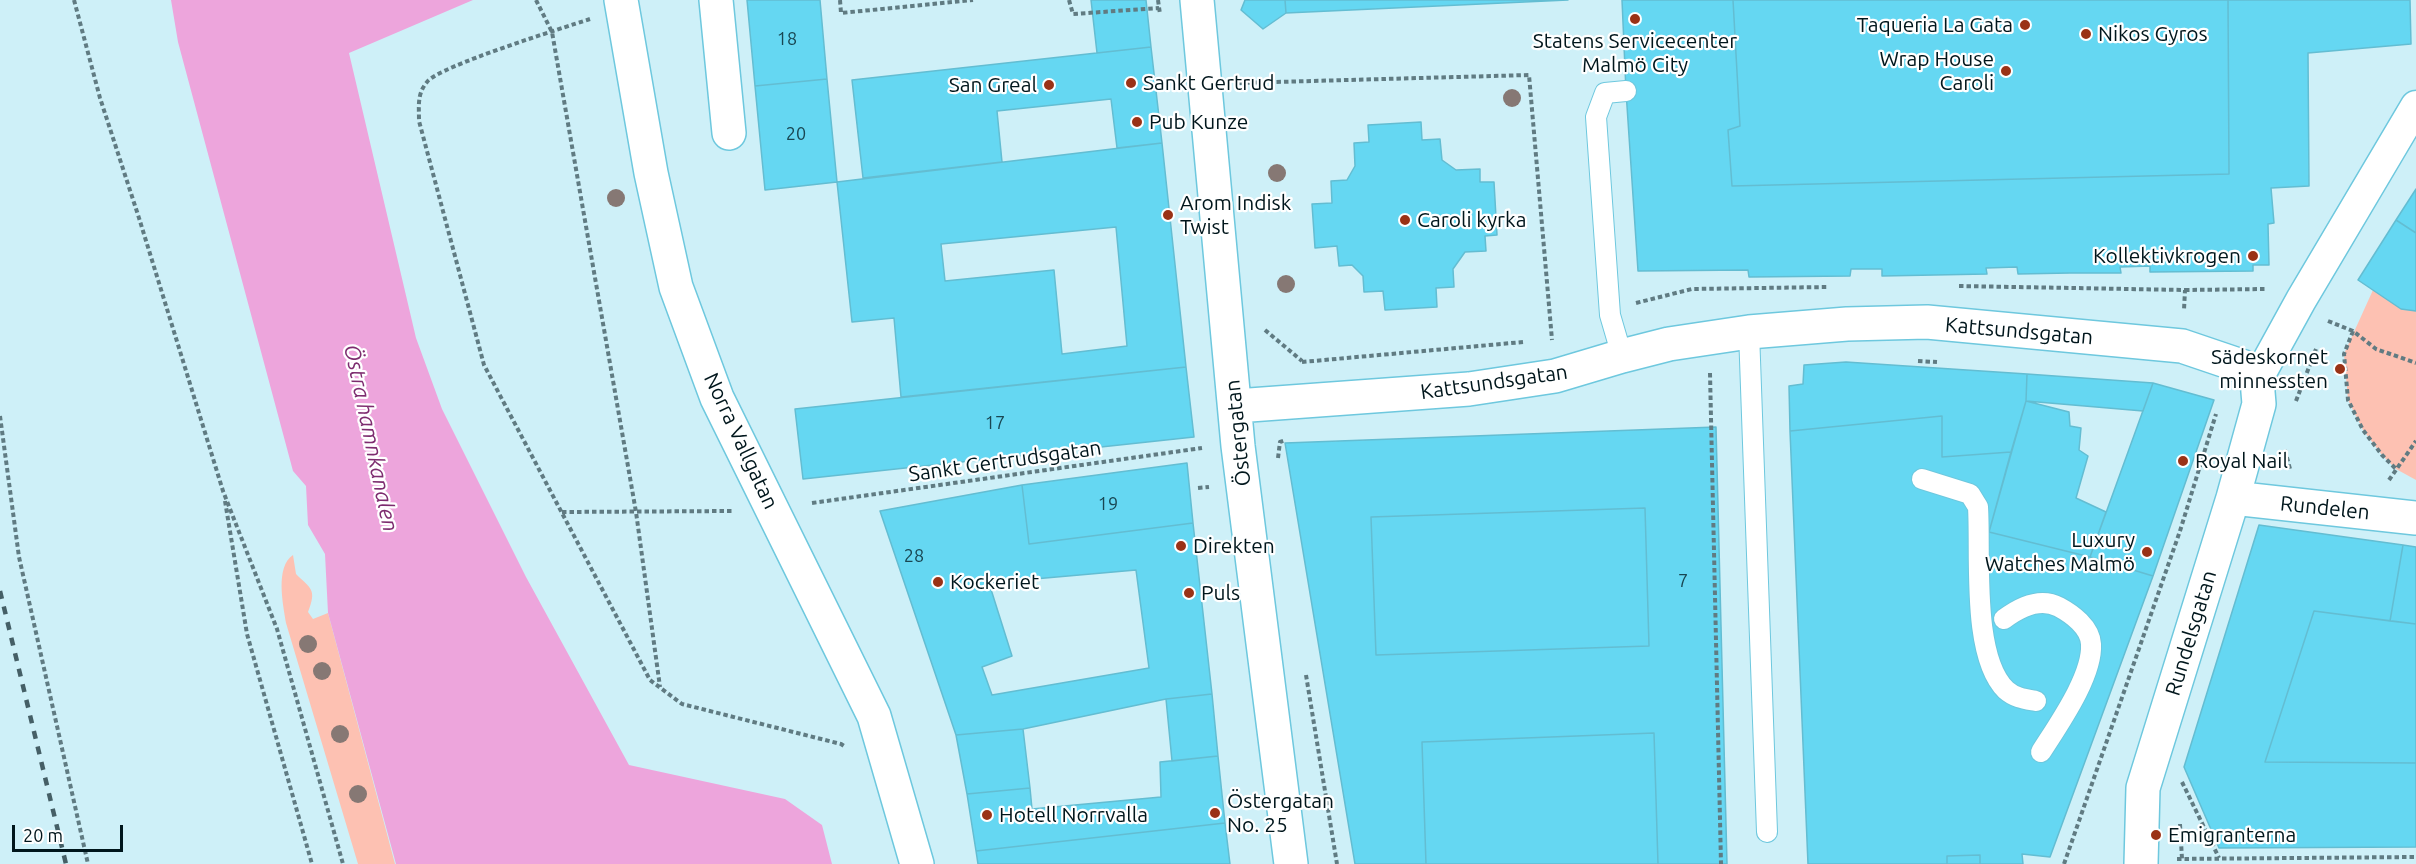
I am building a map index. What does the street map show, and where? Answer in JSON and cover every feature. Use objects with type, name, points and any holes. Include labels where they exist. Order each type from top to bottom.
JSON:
[{"type":"street","name":"Norra Vallgatan","points":[[621,0],[651,173],[676,287],[717,398],[874,716],[917,864]]},
{"type":"street","points":[[716,0],[729,133]]},
{"type":"street","name":"Östergatan","points":[[1197,0],[1238,446],[1291,864]]},
{"type":"street","name":"Rundelsgatan","points":[[2141,862],[2143,788],[2233,498],[2258,392],[2301,300],[2416,106]]},
{"type":"street","name":"Kattsundsgatan","points":[[1236,406],[1306,403],[1469,389],[1555,376],[1669,344],[1749,332],[1846,324],[1927,322],[2182,346],[2244,368],[2258,392]]},
{"type":"street","name":"Rundelen","points":[[2233,498],[2416,518]]},
{"type":"lane","points":[[1622,356],[1610,315],[1596,117],[1605,93],[1626,91]]},
{"type":"lane","points":[[1749,332],[1767,832]]},
{"type":"lane","points":[[1922,479],[1970,494],[1978,507],[1981,621],[1990,665],[2006,690],[2019,698],[2036,700]]},
{"type":"lane","points":[[2004,619],[2021,606],[2049,602],[2077,617],[2091,642],[2086,675],[2041,752]]},
{"type":"path","points":[[74,0],[100,98],[140,218],[223,491],[277,629],[343,864]]},
{"type":"path","points":[[536,0],[552,32],[636,512],[660,687]]},
{"type":"path","points":[[840,0],[841,13],[973,0]]},
{"type":"path","points":[[1069,0],[1073,14],[1159,8]]},
{"type":"path","points":[[593,18],[454,67],[428,79],[418,96],[419,121],[484,365],[650,680],[682,705],[841,744],[847,749]]},
{"type":"path","points":[[1231,84],[1529,75],[1555,376]]},
{"type":"path","points":[[2185,290],[2259,288],[2290,294],[2301,300]]},
{"type":"path","points":[[1262,320],[1265,331],[1302,362],[1309,431],[1280,442],[1277,461]]},
{"type":"path","points":[[2323,332],[2327,321],[2353,331],[2376,349],[2416,363]]},
{"type":"path","points":[[2353,331],[2344,354],[2348,400],[2363,430],[2396,469]]},
{"type":"path","points":[[2293,407],[2319,342]]},
{"type":"path","points":[[1910,360],[1945,362]]},
{"type":"path","points":[[1721,864],[1710,370],[1750,364]]},
{"type":"path","points":[[2064,864],[2180,531],[2218,410]]},
{"type":"path","points":[[0,416],[24,579],[88,864]]},
{"type":"path","points":[[2384,486],[2416,441]]},
{"type":"path","name":"Sankt Gertrudsgatan","points":[[812,503],[1203,448]]},
{"type":"path","points":[[2284,448],[2290,469],[2297,474]]},
{"type":"path","points":[[223,491],[247,634],[312,864]]},
{"type":"path","points":[[562,512],[740,512]]},
{"type":"path","points":[[1305,667],[1336,864]]},
{"type":"path","points":[[2247,857],[2247,864]]},
{"type":"path","points":[[2141,862],[2247,857],[2416,857]]},
{"type":"shaded area","points":[[2373,290],[2401,309],[2416,311],[2416,480],[2396,469],[2382,455],[2363,430],[2348,400],[2344,354]]},
{"type":"shaded area","points":[[293,555],[296,574],[311,590],[312,598],[308,612],[313,619],[328,613],[395,864],[358,864],[286,623],[282,577],[287,561]]},
{"type":"water","name":"Östra hamnkanalen","points":[[171,0],[473,0],[349,53],[416,338],[442,409],[526,577],[629,765],[785,799],[822,825],[832,864],[396,864],[328,613],[325,554],[308,525],[306,486],[293,471],[178,42]]},
{"type":"building","points":[[747,0],[820,0],[827,79],[755,86]]},
{"type":"building","points":[[1091,0],[1146,0],[1151,47],[1097,53]]},
{"type":"building","points":[[1245,0],[1285,0],[1286,13],[1263,29],[1241,10]]},
{"type":"building","points":[[1285,0],[1568,0],[1286,13]]},
{"type":"building","points":[[1622,0],[1733,0],[1740,126],[1728,130],[1732,186],[2229,174],[2228,0],[2410,0],[2411,44],[2308,53],[2309,186],[2271,188],[2274,223],[2268,224],[2269,265],[2253,265],[2253,271],[2150,272],[2150,266],[2120,267],[2121,273],[2018,274],[2017,267],[1986,268],[1987,274],[1882,276],[1882,269],[1851,269],[1850,276],[1749,277],[1748,270],[1638,271]]},
{"type":"building","points":[[1733,0],[2228,0],[2229,174],[1732,186],[1728,130],[1740,126]]},
{"type":"building","points":[[1151,47],[1162,143],[1117,148],[1111,99],[997,111],[1002,162],[863,178],[852,80]]},
{"type":"building","points":[[827,79],[837,182],[765,190],[755,86]]},
{"type":"building","name":"Caroli kyrka","points":[[1421,122],[1422,140],[1440,139],[1442,160],[1456,170],[1480,169],[1480,182],[1494,182],[1497,235],[1485,236],[1486,251],[1465,252],[1453,269],[1454,287],[1436,288],[1437,307],[1385,310],[1383,291],[1364,292],[1363,276],[1352,265],[1339,266],[1337,246],[1315,248],[1312,204],[1332,203],[1331,181],[1347,180],[1355,166],[1354,143],[1369,142],[1368,125]]},
{"type":"building","points":[[1162,143],[1186,367],[901,397],[894,318],[852,322],[837,182]],"holes":[[[1116,227],[1127,346],[1062,354],[1054,270],[945,281],[941,244]]]},
{"type":"building","points":[[2416,189],[2416,233],[2396,220]]},
{"type":"building","points":[[2396,220],[2416,233],[2416,311],[2401,309],[2358,280]]},
{"type":"building","points":[[1846,362],[2027,374],[2026,401],[2011,452],[1942,457],[1942,416],[1790,431],[1789,386],[1803,384],[1804,365]]},
{"type":"building","points":[[1186,367],[1194,437],[803,479],[795,409]]},
{"type":"building","points":[[2027,374],[2153,383],[2143,411],[2026,401]]},
{"type":"building","points":[[2153,383],[2214,400],[2153,576],[2090,557]]},
{"type":"building","points":[[2026,401],[2069,412],[2070,426],[2081,428],[2079,450],[2088,456],[2076,498],[2106,512],[2090,557],[1989,532]]},
{"type":"building","points":[[1942,416],[1942,457],[2011,452],[1989,532],[2090,557],[2153,576],[2050,857],[2022,854],[2023,864],[1980,864],[1980,855],[1947,856],[1947,864],[1808,864],[1790,431]]},
{"type":"building","points":[[1716,427],[1727,864],[1658,864],[1654,733],[1422,742],[1426,864],[1355,864],[1285,443]],"holes":[[[1645,508],[1649,646],[1376,655],[1371,517]]]},
{"type":"building","points":[[1187,463],[1193,523],[1029,544],[1022,485]]},
{"type":"building","points":[[1022,485],[1029,544],[1193,523],[1212,694],[1166,699],[1023,729],[956,735],[880,511]],"holes":[[[1136,570],[1149,668],[992,695],[982,667],[1012,656],[989,583]]]},
{"type":"building","points":[[1645,508],[1649,646],[1376,655],[1371,517]]},
{"type":"building","points":[[2259,525],[2403,545],[2390,621],[2314,611],[2265,762],[2416,763],[2416,847],[2219,848],[2184,767]]},
{"type":"building","points":[[2403,545],[2416,547],[2416,624],[2390,621]]},
{"type":"building","points":[[2314,611],[2416,624],[2416,763],[2265,762]]},
{"type":"building","points":[[1212,694],[1218,756],[1172,761],[1166,699]]},
{"type":"building","points":[[1023,729],[1030,788],[967,794],[956,735]]},
{"type":"building","points":[[1654,733],[1658,864],[1426,864],[1422,742]]},
{"type":"building","points":[[1218,756],[1225,823],[976,851],[967,794],[1030,788],[1032,809],[1161,797],[1160,762]]},
{"type":"building","points":[[1225,823],[1230,864],[978,864],[976,851]]},
{"type":"building","points":[[1980,855],[1980,864],[1947,864],[1947,856]]},
{"type":"railway","points":[[0,591],[66,864]]},
{"type":"place","name":"Statens Servicecenter Malmö City","points":[[1635,19]]},
{"type":"place","name":"Taqueria La Gata","points":[[2025,25]]},
{"type":"place","name":"Nikos Gyros","points":[[2086,34]]},
{"type":"place","name":"Wrap House Caroli","points":[[2006,71]]},
{"type":"place","name":"Sankt Gertrud","points":[[1131,83]]},
{"type":"place","name":"San Greal","points":[[1049,85]]},
{"type":"place","name":"Pub Kunze","points":[[1137,122]]},
{"type":"place","name":"Arom Indisk Twist","points":[[1168,215]]},
{"type":"place","name":"Caroli kyrka","points":[[1405,220]]},
{"type":"place","name":"Kollektivkrogen","points":[[2253,256]]},
{"type":"place","name":"Sädeskornet minnessten","points":[[2340,369]]},
{"type":"place","name":"Royal Nail","points":[[2183,461]]},
{"type":"place","name":"Direkten","points":[[1181,546]]},
{"type":"place","name":"Luxury Watches Malmö","points":[[2147,552]]},
{"type":"place","name":"Kockeriet","points":[[938,582]]},
{"type":"place","name":"Puls","points":[[1189,593]]},
{"type":"place","name":"Östergatan No. 25","points":[[1215,813]]},
{"type":"place","name":"Hotell Norrvalla","points":[[987,815]]},
{"type":"place","name":"Emigranterna","points":[[2156,835]]}]
